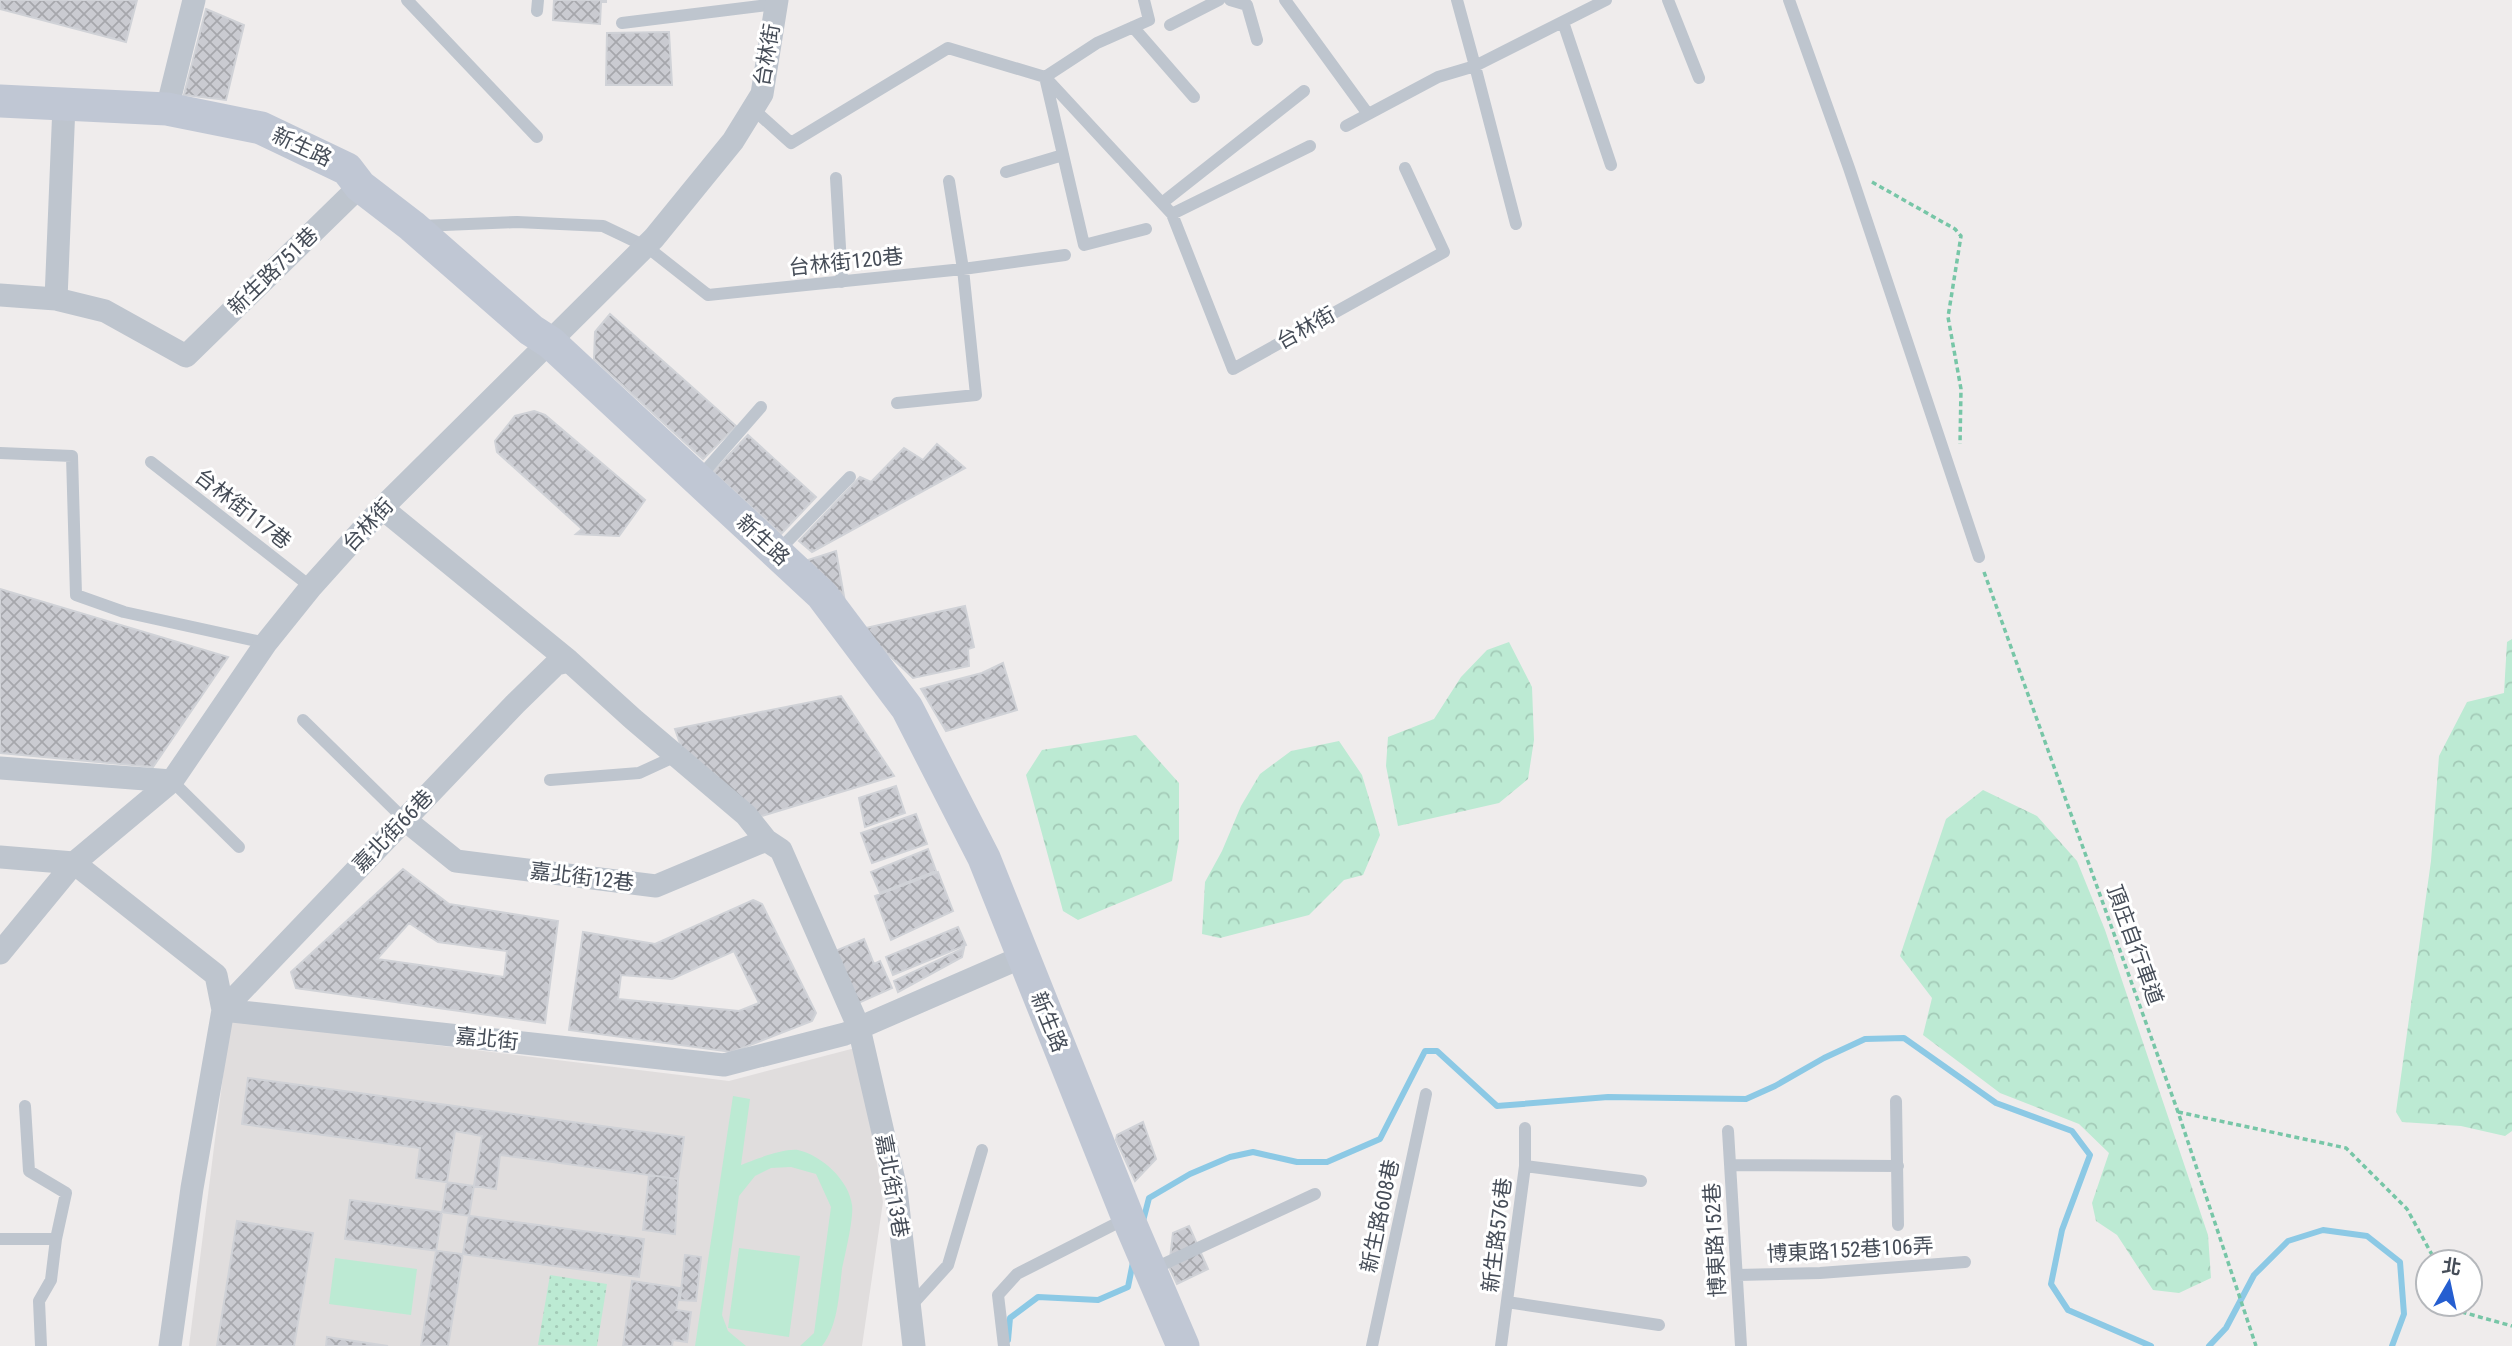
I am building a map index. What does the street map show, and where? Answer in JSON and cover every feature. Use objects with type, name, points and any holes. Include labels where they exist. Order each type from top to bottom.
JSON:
[{"type":"street","points":[[167,109],[194,0]]},
{"type":"street","name":"台林街","points":[[0,953],[74,863],[172,781],[266,643],[311,587],[382,508],[647,247],[733,141],[762,94],[776,2]]},
{"type":"street","name":"新生路","points":[[0,100],[167,109],[261,128],[347,169],[360,186],[412,226],[531,330],[551,343],[822,595],[907,708],[984,858],[1128,1218],[1183,1346]]},
{"type":"street","points":[[0,295],[56,299],[64,105]]},
{"type":"street","name":"新生路751巷","points":[[56,299],[105,311],[186,356],[360,186]]},
{"type":"street","points":[[382,508],[569,661],[746,815],[766,840],[781,850],[859,1028]]},
{"type":"street","name":"嘉北街66巷","points":[[223,1010],[514,704],[556,664],[569,661]]},
{"type":"street","points":[[0,768],[172,781]]},
{"type":"street","name":"嘉北街12巷","points":[[404,819],[456,861],[656,886],[766,840]]},
{"type":"street","points":[[0,857],[74,863],[216,975],[223,1010],[192,1188],[170,1346]]},
{"type":"street","name":"嘉北街","points":[[223,1010],[724,1065],[845,1034],[1022,957]]},
{"type":"street","name":"嘉北街13巷","points":[[859,1028],[896,1189],[914,1346]]},
{"type":"lane","points":[[407,0],[537,137]]},
{"type":"lane","points":[[1144,0],[1149,20],[1097,43],[1045,77],[1084,245],[1146,229]]},
{"type":"lane","points":[[1170,26],[1219,0]]},
{"type":"lane","points":[[1230,0],[1247,5],[1257,40]]},
{"type":"lane","points":[[1285,0],[1368,114]]},
{"type":"lane","points":[[1457,0],[1516,224]]},
{"type":"lane","points":[[1346,126],[1438,77],[1475,66],[1605,0]]},
{"type":"lane","points":[[1668,0],[1699,78]]},
{"type":"lane","points":[[1789,0],[1849,168],[1979,557]]},
{"type":"lane","points":[[622,23],[776,2]]},
{"type":"lane","points":[[1563,22],[1611,165]]},
{"type":"lane","points":[[1133,27],[1194,97]]},
{"type":"lane","name":"台林街","points":[[753,109],[791,143],[948,48],[1045,77],[1172,214],[1233,369],[1444,252],[1405,168]]},
{"type":"lane","points":[[1162,204],[1304,91]]},
{"type":"lane","points":[[1172,214],[1310,146]]},
{"type":"lane","points":[[1006,172],[1063,155]]},
{"type":"lane","points":[[836,178],[842,282]]},
{"type":"lane","points":[[897,403],[976,396],[963,269],[949,181]]},
{"type":"lane","name":"台林街120巷","points":[[412,226],[517,222],[603,226],[647,247],[708,295],[963,269],[1065,255]]},
{"type":"lane","points":[[697,480],[761,407]]},
{"type":"lane","points":[[0,453],[72,456],[76,595],[124,612],[266,643]]},
{"type":"lane","name":"台林街117巷","points":[[151,462],[311,587]]},
{"type":"lane","points":[[776,553],[850,477]]},
{"type":"lane","points":[[303,720],[404,819]]},
{"type":"lane","points":[[551,780],[639,773],[676,756]]},
{"type":"lane","points":[[172,781],[239,848]]},
{"type":"lane","name":"新生路608巷","points":[[1372,1346],[1426,1094]]},
{"type":"lane","points":[[1896,1101],[1898,1225]]},
{"type":"lane","points":[[25,1106],[29,1171],[66,1192],[51,1280],[39,1301],[41,1346]]},
{"type":"lane","name":"新生路576巷","points":[[1501,1346],[1525,1167],[1525,1128]]},
{"type":"lane","name":"博東路152巷","points":[[1728,1131],[1741,1346]]},
{"type":"lane","points":[[909,1308],[948,1265],[982,1150]]},
{"type":"lane","points":[[1730,1165],[1898,1166]]},
{"type":"lane","points":[[1525,1167],[1641,1181]]},
{"type":"lane","points":[[1151,1270],[1315,1194]]},
{"type":"lane","points":[[1004,1346],[998,1295],[1017,1274],[1128,1218]]},
{"type":"lane","points":[[0,1240],[56,1239]]},
{"type":"lane","name":"博東路152巷106弄","points":[[1737,1275],[1820,1273],[1965,1262]]},
{"type":"lane","points":[[1507,1302],[1659,1325]]},
{"type":"path","points":[[1849,168],[1955,229],[1961,236],[1948,317],[1961,389],[1960,495]]},
{"type":"path","name":"頂庄自行車道","points":[[1979,557],[2178,1112],[2256,1346]]},
{"type":"path","points":[[2178,1112],[2346,1148],[2407,1209],[2428,1248]]},
{"type":"path","points":[[2484,1318],[2512,1325]]},
{"type":"shaded area","points":[[230,1020],[729,1081],[859,1047],[883,1202],[862,1346],[189,1346]]},
{"type":"green space","points":[[2512,639],[2512,1131],[2505,1136],[2461,1126],[2402,1122],[2396,1112],[2431,861],[2439,756],[2467,702],[2504,693],[2507,642]]},
{"type":"green space","points":[[1509,642],[1532,687],[1534,740],[1528,779],[1499,803],[1398,826],[1386,766],[1388,737],[1434,719],[1461,677],[1487,650]]},
{"type":"green space","points":[[1136,735],[1179,783],[1179,840],[1172,881],[1078,920],[1063,911],[1026,775],[1042,750]]},
{"type":"green space","points":[[1339,741],[1362,775],[1380,835],[1363,875],[1344,880],[1309,915],[1220,938],[1202,934],[1205,882],[1241,806],[1260,774],[1291,751]]},
{"type":"green space","points":[[1983,790],[2037,816],[2077,861],[2105,930],[2208,1235],[2211,1278],[2179,1293],[2153,1290],[2117,1235],[2096,1221],[2092,1203],[2109,1153],[2079,1124],[2000,1093],[1923,1035],[1932,998],[1900,956],[1946,819]]},
{"type":"green space","points":[[733,1096],[750,1099],[741,1165],[777,1153],[798,1150],[816,1157],[832,1170],[850,1196],[852,1218],[837,1309],[822,1346],[800,1346],[814,1333],[831,1207],[816,1174],[791,1167],[771,1168],[755,1176],[739,1196],[722,1315],[728,1331],[746,1346],[695,1346]]},
{"type":"green space","points":[[739,1248],[800,1256],[789,1337],[728,1328]]},
{"type":"green space","points":[[335,1258],[417,1269],[411,1315],[329,1304]]},
{"type":"green space","points":[[550,1275],[607,1284],[597,1346],[538,1345]]},
{"type":"building","points":[[0,0],[137,0],[126,42],[0,9]]},
{"type":"building","points":[[554,0],[606,2],[601,2],[600,24],[553,20]]},
{"type":"building","points":[[206,9],[244,25],[226,100],[184,95]]},
{"type":"building","points":[[669,32],[672,85],[606,85],[607,33]]},
{"type":"building","points":[[610,314],[736,426],[703,459],[594,359],[595,332]]},
{"type":"building","points":[[534,411],[545,415],[645,500],[619,536],[576,534],[582,529],[497,452],[495,441],[515,416]]},
{"type":"building","points":[[748,435],[816,497],[781,534],[713,472]]},
{"type":"building","points":[[937,444],[965,468],[812,552],[799,541],[860,477],[871,482],[904,448],[923,460]]},
{"type":"building","points":[[836,551],[845,602],[802,562]]},
{"type":"building","points":[[0,589],[228,657],[153,767],[0,753]]},
{"type":"building","points":[[965,606],[974,647],[968,649],[969,666],[913,678],[861,629]]},
{"type":"building","points":[[1003,663],[1017,710],[946,731],[921,689],[982,673]]},
{"type":"building","points":[[841,696],[894,776],[755,818],[683,752],[675,729]]},
{"type":"building","points":[[896,786],[905,813],[865,827],[859,798]]},
{"type":"building","points":[[916,814],[927,844],[872,863],[861,833]]},
{"type":"building","points":[[928,849],[936,871],[880,893],[871,872]]},
{"type":"building","points":[[403,869],[449,904],[558,921],[545,1023],[296,988],[291,972]],"holes":[[[409,923],[438,942],[507,951],[504,977],[377,959]]]},
{"type":"building","points":[[938,872],[953,911],[891,940],[875,896]]},
{"type":"building","points":[[753,900],[762,904],[816,1013],[812,1021],[732,1052],[569,1030],[583,932],[655,944]],"holes":[[[734,951],[759,1003],[739,1011],[618,999],[621,975],[672,979]]]},
{"type":"building","points":[[958,927],[966,945],[893,975],[886,957]]},
{"type":"building","points":[[864,939],[874,964],[880,961],[892,988],[854,1005],[833,952]]},
{"type":"building","points":[[964,948],[962,957],[898,992],[894,981]]},
{"type":"building","points":[[248,1078],[684,1137],[678,1179],[500,1155],[496,1189],[416,1178],[420,1148],[242,1124]]},
{"type":"building","points":[[1143,1122],[1156,1159],[1135,1181],[1116,1140],[1117,1135]]},
{"type":"building","points":[[455,1131],[482,1136],[448,1346],[421,1346]]},
{"type":"building","points":[[649,1175],[678,1179],[675,1234],[643,1230]]},
{"type":"building","points":[[350,1200],[644,1239],[639,1277],[345,1239]]},
{"type":"building","points":[[237,1221],[313,1233],[294,1346],[217,1346]]},
{"type":"building","points":[[1189,1226],[1208,1269],[1177,1284],[1169,1267],[1173,1233]]},
{"type":"building","points":[[685,1255],[701,1257],[696,1301],[680,1300]]},
{"type":"building","points":[[632,1281],[680,1288],[676,1310],[691,1312],[687,1342],[673,1340],[672,1346],[623,1346]]},
{"type":"building","points":[[327,1337],[388,1346],[326,1346]]},
{"type":"waterway","points":[[1143,1221],[1149,1198],[1190,1174],[1230,1157],[1253,1152],[1297,1162],[1327,1162],[1380,1139],[1425,1051],[1437,1051],[1497,1106],[1608,1097],[1746,1099],[1865,1039],[1904,1038],[1996,1103],[2072,1131],[2090,1155],[2062,1230],[2051,1284],[2068,1310],[2151,1346]]},
{"type":"waterway","points":[[2209,1346],[2226,1328],[2254,1275],[2288,1241],[2323,1230],[2367,1236],[2400,1262],[2404,1314],[2392,1346]]},
{"type":"waterway","points":[[1008,1340],[1010,1318],[1038,1297],[1098,1300],[1128,1287],[1133,1262]]}]
